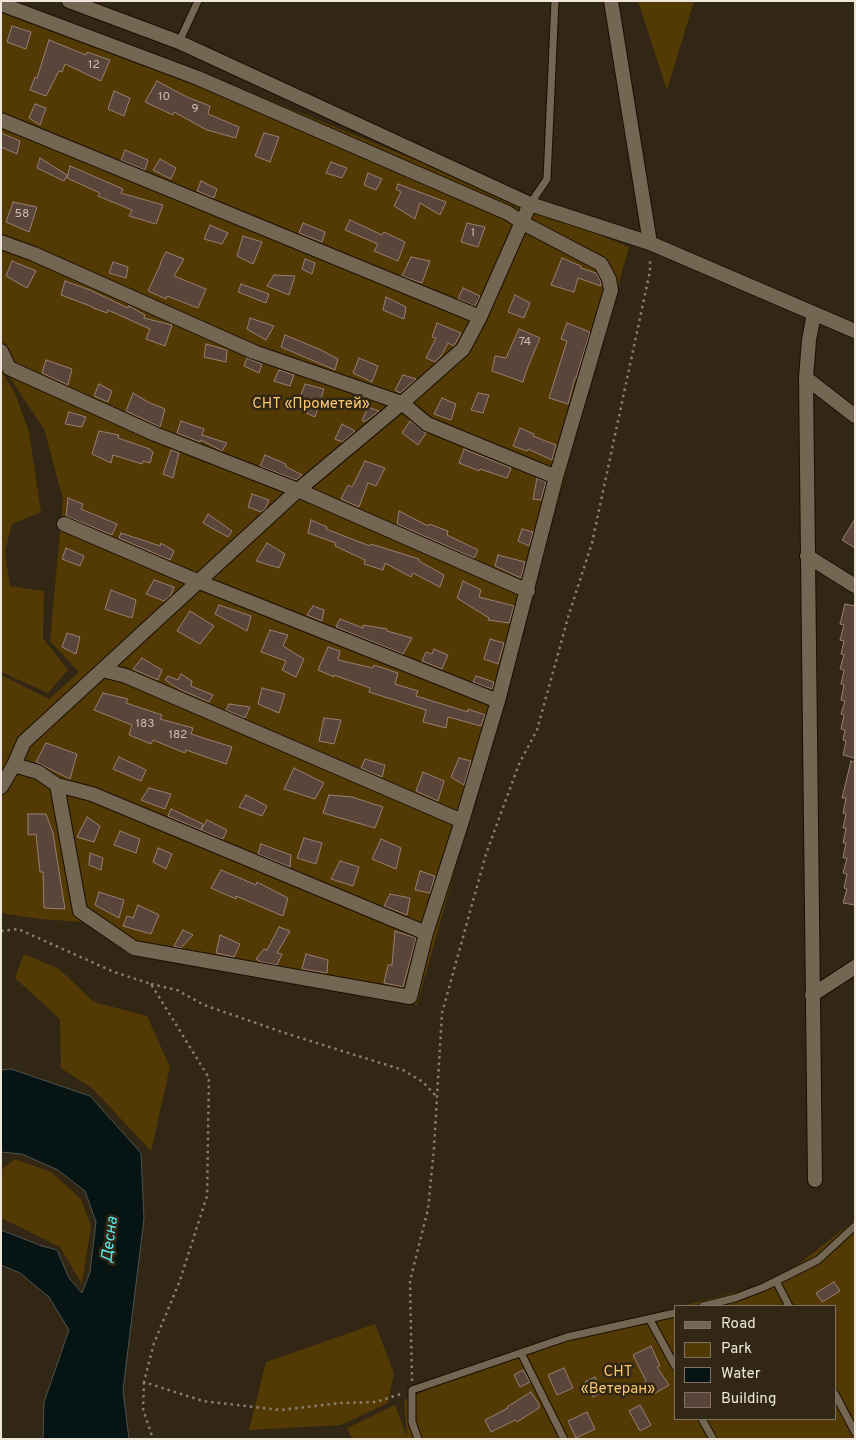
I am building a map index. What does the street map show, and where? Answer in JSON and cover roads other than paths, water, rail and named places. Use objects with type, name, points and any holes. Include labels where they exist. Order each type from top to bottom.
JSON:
[{"type":"street","points":[[69,1],[179,42],[530,204],[650,243],[855,331]]},
{"type":"street","points":[[611,1],[650,243]]},
{"type":"street","points":[[1,4],[198,78],[508,213],[523,223],[601,264],[609,279],[611,290],[556,477],[498,701],[426,933],[410,997],[134,948],[80,912],[57,786]]},
{"type":"street","points":[[1,120],[480,317]]},
{"type":"street","points":[[1,787],[14,765],[24,742],[298,490],[462,349],[480,317],[530,204]]},
{"type":"street","points":[[1,242],[34,254],[254,352],[402,402],[427,424],[556,477]]},
{"type":"street","points":[[814,314],[809,340],[806,378],[815,1180]]},
{"type":"street","points":[[1,351],[9,368],[155,434],[298,490],[528,591]]},
{"type":"street","points":[[806,378],[855,416]]},
{"type":"street","points":[[64,524],[197,581],[498,701]]},
{"type":"street","points":[[808,556],[855,586]]},
{"type":"street","points":[[103,670],[126,676],[462,821]]},
{"type":"street","points":[[14,765],[38,772],[57,786],[92,794],[426,933]]},
{"type":"street","points":[[812,995],[855,967]]},
{"type":"lane","points":[[179,42],[198,1]]},
{"type":"lane","points":[[530,204],[547,179],[555,1]]},
{"type":"lane","points":[[707,1305],[735,1298],[776,1281],[818,1260],[855,1226]]},
{"type":"lane","points":[[776,1281],[788,1305]]},
{"type":"lane","points":[[418,1439],[412,1422],[412,1390],[567,1337],[674,1314]]},
{"type":"lane","points":[[650,1320],[674,1364]]},
{"type":"lane","points":[[521,1353],[564,1439]]},
{"type":"lane","points":[[836,1396],[855,1432]]},
{"type":"lane","points":[[703,1420],[713,1439]]},
{"type":"water","name":"Десна","points":[[11,1069],[90,1096],[141,1153],[144,1219],[123,1390],[129,1439],[43,1439],[44,1402],[69,1330],[49,1297],[20,1273],[1,1265],[1,1230],[57,1250],[69,1278],[82,1293],[90,1272],[96,1222],[85,1191],[58,1170],[22,1154],[1,1152],[1,1070]]},
{"type":"park label","name":"СНТ «Прометей»","points":[[311,405]]},
{"type":"park label","name":"СНТ «Ветеран»","points":[[618,1382]]}]
